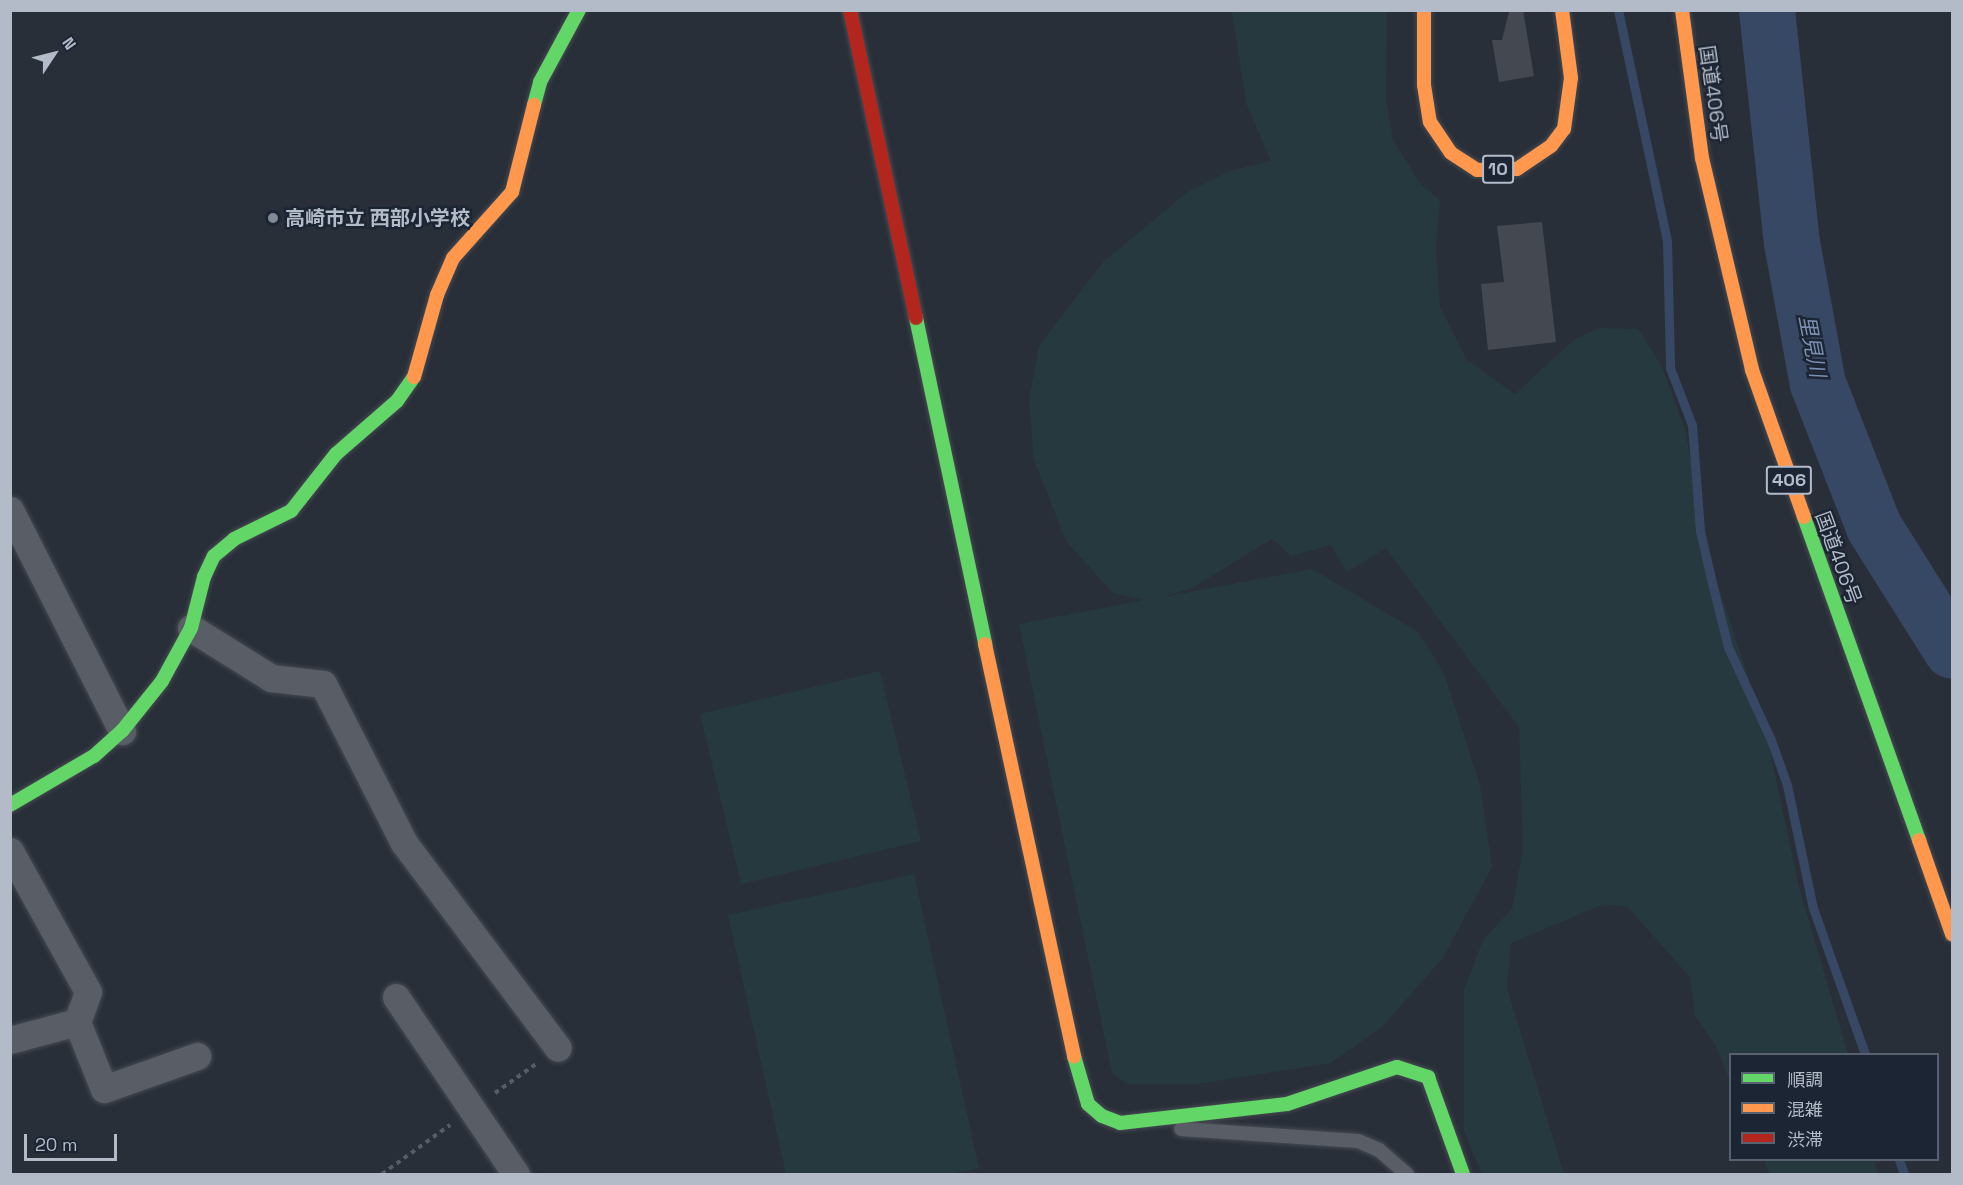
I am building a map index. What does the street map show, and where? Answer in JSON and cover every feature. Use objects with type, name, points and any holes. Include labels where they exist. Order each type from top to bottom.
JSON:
[{"type":"main road","points":[[10,805],[94,756],[122,731],[162,681],[191,628],[204,577],[214,556],[234,539],[291,511],[336,454],[397,401],[415,376],[436,295],[453,258],[512,192],[540,82],[579,10]]},
{"type":"main road","points":[[850,10],[1078,1077],[1088,1104],[1102,1116],[1120,1123],[1287,1104],[1397,1067],[1428,1077],[1463,1174]]},
{"type":"main road","name":"10","points":[[1424,10],[1424,85],[1430,122],[1451,153],[1477,170],[1517,169],[1551,146],[1564,129],[1571,78],[1562,10]]},
{"type":"main road","name":"国道406号","points":[[1682,10],[1702,158],[1752,370],[1953,934]]},
{"type":"street","points":[[10,510],[122,731]]},
{"type":"street","points":[[191,628],[271,678],[323,684],[404,843],[558,1048]]},
{"type":"street","points":[[10,851],[88,993],[77,1022],[104,1089],[197,1056]]},
{"type":"street","points":[[396,997],[516,1174]]},
{"type":"street","points":[[10,1040],[77,1022]]},
{"type":"lane","points":[[1120,1123],[1222,1133],[1347,1139],[1379,1150],[1407,1174]]},
{"type":"shaded area","points":[[1232,11],[1387,11],[1386,100],[1393,140],[1421,185],[1440,200],[1436,247],[1440,307],[1467,360],[1515,394],[1575,339],[1599,328],[1638,329],[1661,365],[1685,429],[1707,552],[1765,728],[1799,887],[1848,1053],[1729,1053],[1729,1079],[1715,1044],[1695,1016],[1690,977],[1628,907],[1604,904],[1511,943],[1507,988],[1564,1174],[1482,1174],[1464,1131],[1464,990],[1483,940],[1512,909],[1523,849],[1519,727],[1386,548],[1347,572],[1331,545],[1291,556],[1272,539],[1192,588],[1163,597],[1312,569],[1418,632],[1444,673],[1480,785],[1492,867],[1442,959],[1381,1028],[1330,1063],[1197,1084],[1128,1084],[1112,1073],[1019,624],[1145,600],[1113,593],[1066,541],[1034,460],[1029,400],[1039,346],[1104,261],[1188,192],[1230,171],[1271,161],[1246,103]]},
{"type":"shaded area","points":[[880,671],[921,841],[741,884],[700,714]]},
{"type":"shaded area","points":[[914,874],[979,1168],[950,1174],[786,1174],[728,915]]},
{"type":"shaded area","points":[[1764,1161],[1874,1161],[1878,1174],[1770,1174]]},
{"type":"building","points":[[1523,10],[1534,76],[1499,82],[1492,40],[1502,40],[1509,12]]},
{"type":"building","points":[[1542,222],[1556,342],[1488,350],[1481,284],[1504,282],[1497,226]]},
{"type":"waterway","points":[[1618,10],[1667,241],[1670,368],[1692,425],[1700,531],[1714,591],[1728,647],[1771,740],[1787,785],[1813,908],[1865,1053]]},
{"type":"waterway","name":"里見川","points":[[1767,10],[1792,243],[1818,384],[1874,527],[1952,651]]},
{"type":"waterway","points":[[1899,1161],[1904,1174]]},
{"type":"traffic: fast","points":[[534,105],[540,82],[579,10]]},
{"type":"traffic: fast","points":[[916,318],[985,644]]},
{"type":"traffic: fast","points":[[10,805],[94,756],[122,731],[162,681],[191,628],[204,577],[214,556],[234,539],[291,511],[336,454],[397,401],[414,377]]},
{"type":"traffic: fast","points":[[1804,517],[1919,840]]},
{"type":"traffic: fast","points":[[1074,1056],[1088,1104],[1102,1116],[1120,1123],[1287,1104],[1397,1067],[1428,1077],[1463,1174]]},
{"type":"traffic: slow","points":[[1424,10],[1424,85],[1430,122],[1451,153],[1477,170],[1517,169],[1551,146],[1564,129],[1571,78],[1562,10]]},
{"type":"traffic: slow","points":[[1682,10],[1702,158],[1752,370],[1804,517]]},
{"type":"traffic: slow","points":[[414,377],[437,295],[453,258],[512,192],[534,105]]},
{"type":"traffic: slow","points":[[985,644],[1074,1056]]},
{"type":"traffic: slow","points":[[1919,840],[1952,934]]},
{"type":"traffic: jam","points":[[850,10],[916,318]]},
{"type":"place","name":"高崎市立 西部小学校","points":[[273,218]]}]
